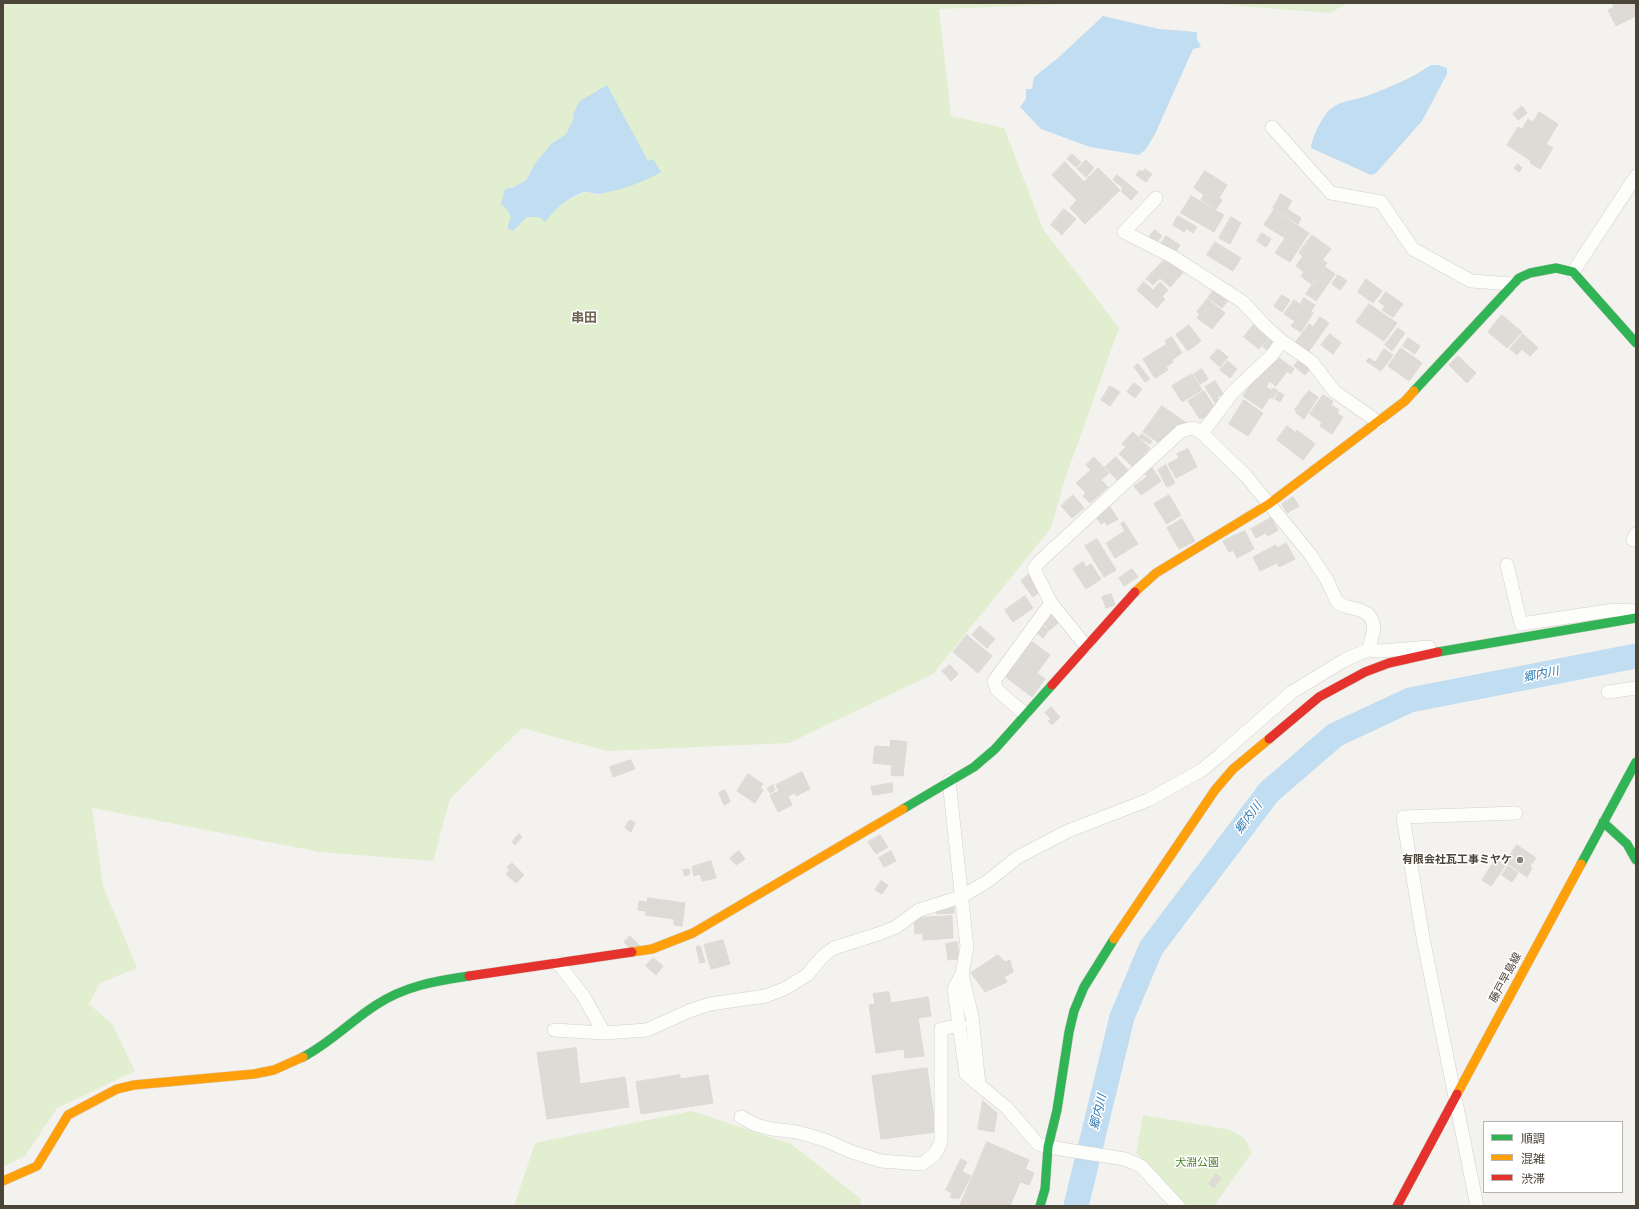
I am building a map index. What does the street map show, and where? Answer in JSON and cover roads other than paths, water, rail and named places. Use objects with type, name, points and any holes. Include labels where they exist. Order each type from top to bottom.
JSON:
[{"type":"street","points":[[1272,127],[1331,193],[1381,202],[1413,249],[1471,281],[1512,284]]},
{"type":"street","points":[[1573,272],[1636,176]]},
{"type":"street","points":[[1156,198],[1124,232],[1173,257],[1243,302],[1264,325],[1282,341],[1312,362],[1334,391],[1378,422]]},
{"type":"street","points":[[3,1181],[37,1166],[68,1114],[117,1089],[134,1085],[254,1074],[274,1070],[296,1061],[320,1048],[375,1005],[396,993],[428,982],[652,949],[674,941],[693,932],[974,767],[994,749],[1137,590],[1156,573],[1269,504],[1405,402],[1519,278],[1530,273],[1556,268],[1573,272],[1636,343]]},
{"type":"street","points":[[1202,433],[1233,392],[1272,355],[1282,341]]},
{"type":"street","points":[[1086,646],[1051,603],[1034,569],[1039,562],[1181,431],[1193,428],[1202,433],[1246,476],[1310,554],[1327,580],[1337,602],[1344,606],[1360,610],[1368,614],[1372,620],[1374,628],[1369,650]]},
{"type":"street","points":[[1507,565],[1520,624],[1540,628],[1636,618]]},
{"type":"street","points":[[1025,714],[997,690],[994,681],[1051,603]]},
{"type":"street","points":[[1040,1206],[1045,1189],[1069,1032],[1074,1011],[1084,987],[1104,952],[1214,790],[1233,769],[1319,697],[1365,672],[1389,663],[1614,610],[1636,611]]},
{"type":"street","points":[[554,1030],[604,1033],[647,1030],[689,1011],[710,1004],[766,996],[786,988],[807,975],[824,955],[834,948],[896,927],[919,910],[962,897],[988,881],[1018,857],[1068,831],[1148,800],[1202,770],[1292,692],[1320,674],[1367,650],[1381,651],[1433,647],[1446,650]]},
{"type":"street","points":[[1608,692],[1636,688]]},
{"type":"street","name":"藤戸早島線","points":[[1397,1206],[1636,762]]},
{"type":"street","points":[[949,781],[966,947],[962,974],[954,989],[966,1074],[1007,1108],[1038,1144],[1051,1148],[1125,1159],[1141,1166],[1178,1206]]},
{"type":"street","points":[[1477,1206],[1423,938],[1403,817],[1516,813]]},
{"type":"street","points":[[1603,822],[1627,844],[1636,860]]},
{"type":"street","points":[[558,963],[584,997],[604,1033]]},
{"type":"street","points":[[962,974],[972,1017],[979,1085]]},
{"type":"street","points":[[742,1117],[756,1125],[772,1129],[797,1132],[825,1140],[852,1152],[881,1161],[922,1164],[935,1154],[941,1142],[942,1029],[960,1026]]},
{"type":"water","points":[[1103,16],[1159,29],[1197,32],[1197,39],[1201,47],[1193,49],[1155,134],[1146,149],[1139,155],[1090,147],[1041,129],[1020,107],[1026,99],[1026,89],[1032,89],[1034,77],[1058,58]]},
{"type":"water","points":[[1431,65],[1438,65],[1447,68],[1447,74],[1422,121],[1376,173],[1371,175],[1311,148],[1318,126],[1325,115],[1335,106],[1390,87],[1415,75]]},
{"type":"water","points":[[607,85],[648,161],[653,159],[661,172],[631,186],[597,194],[584,192],[578,194],[562,204],[545,222],[539,217],[527,217],[513,231],[507,228],[511,217],[507,209],[501,204],[505,189],[514,187],[526,180],[536,162],[551,144],[566,134],[574,118],[573,114],[580,101]]},
{"type":"waterway","name":"郷内川","points":[[1076,1206],[1122,1017],[1151,948],[1269,792],[1335,735],[1410,700],[1636,656]]},
{"type":"place","name":"有限会社瓦工事ミヤケ","points":[[1520,860]]},
{"type":"district","name":"串田","points":[[584,319]]},
{"type":"park label","name":"犬淵公園","points":[[1197,1163]]}]
